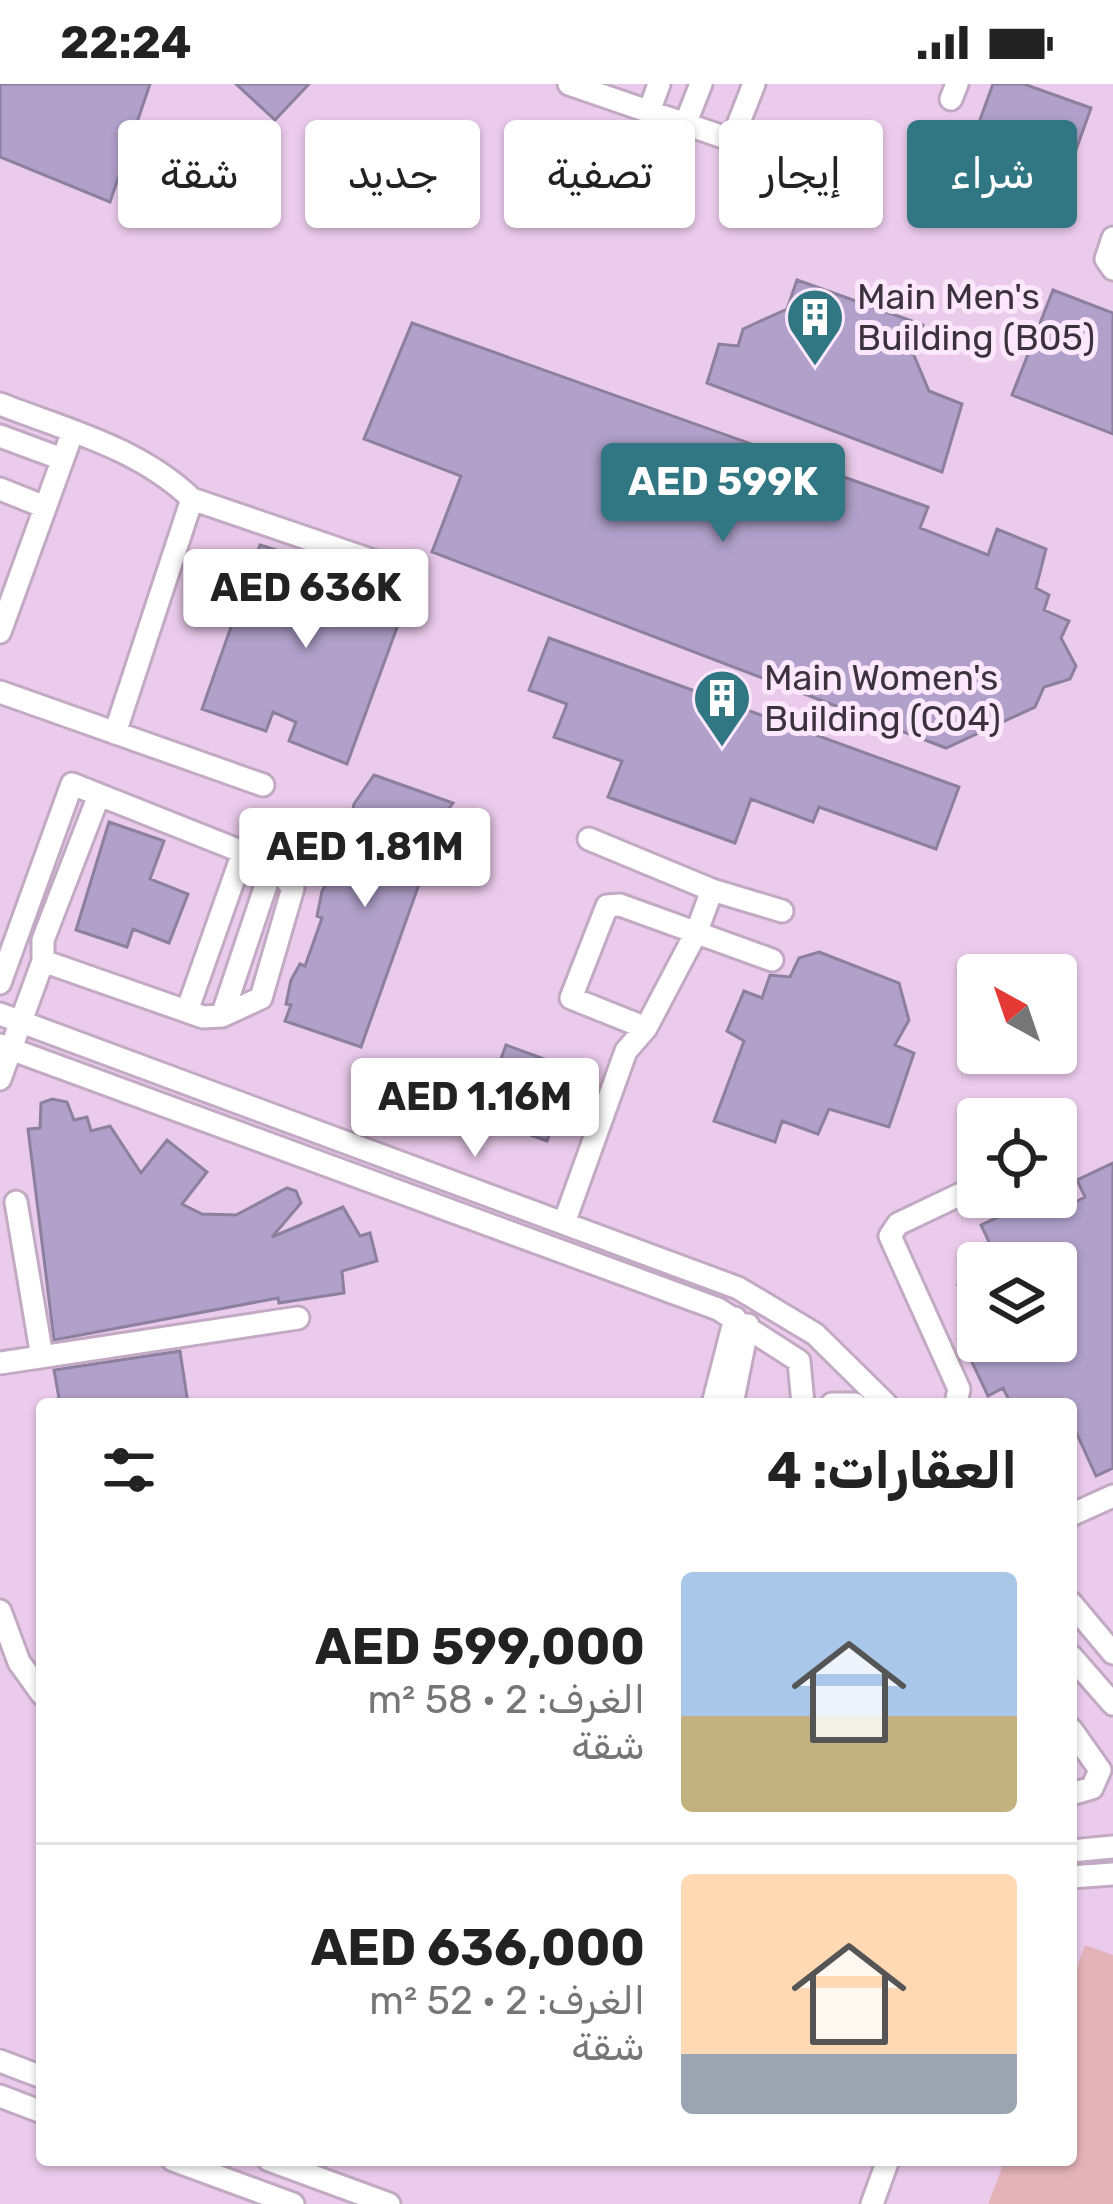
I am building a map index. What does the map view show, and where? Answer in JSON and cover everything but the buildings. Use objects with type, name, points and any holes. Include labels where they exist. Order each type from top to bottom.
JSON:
[{"type":"street","points":[[569,84],[596,89],[679,120]]},
{"type":"street","points":[[649,112],[659,84]]},
{"type":"street","points":[[687,120],[701,84]]},
{"type":"street","points":[[695,126],[732,140],[754,84]]},
{"type":"street","points":[[1113,238],[1106,254],[1113,268]]},
{"type":"street","points":[[0,404],[156,468],[192,499],[388,566]]},
{"type":"street","points":[[0,632],[73,431]]},
{"type":"street","points":[[0,436],[62,458]]},
{"type":"street","points":[[0,489],[45,507]]},
{"type":"street","points":[[115,733],[192,499]]},
{"type":"street","points":[[0,692],[263,785]]},
{"type":"street","points":[[0,983],[72,784],[273,864],[222,1016],[187,1012],[43,961]]},
{"type":"street","points":[[0,1079],[6,1047],[22,1023],[43,961],[43,940],[99,795]]},
{"type":"street","points":[[589,839],[712,890],[782,911]]},
{"type":"street","points":[[187,1012],[244,850]]},
{"type":"street","points":[[40,871],[66,879]]},
{"type":"street","points":[[564,1223],[626,1052],[646,1028],[697,932],[712,890]]},
{"type":"street","points":[[646,1028],[571,998],[607,906],[620,905],[772,960]]},
{"type":"street","points":[[0,1014],[738,1288],[783,1312],[842,1357],[880,1398]]},
{"type":"street","points":[[6,1047],[615,1268],[742,1322],[800,1361],[803,1398]]},
{"type":"street","points":[[957,1196],[898,1224],[890,1236],[959,1389],[957,1398]]},
{"type":"street","points":[[16,1202],[42,1357]]},
{"type":"street","points":[[615,1268],[625,1245]]},
{"type":"street","points":[[0,1364],[298,1318]]},
{"type":"street","points":[[715,1398],[742,1322]]},
{"type":"street","points":[[733,1398],[742,1322]]},
{"type":"street","points":[[1077,1512],[1113,1496]]},
{"type":"street","points":[[1077,1610],[1111,1651]]},
{"type":"street","points":[[0,1611],[19,1662],[36,1686]]},
{"type":"street","points":[[1077,1623],[1111,1651]]},
{"type":"street","points":[[1077,1663],[1113,1704]]},
{"type":"street","points":[[1077,1737],[1100,1770],[1092,1789],[1077,1793]]},
{"type":"street","points":[[1077,1850],[1113,1847]]},
{"type":"street","points":[[1077,1876],[1113,1874]]},
{"type":"street","points":[[0,2061],[36,2075]]},
{"type":"street","points":[[0,2096],[36,2110]]},
{"type":"street","points":[[189,2166],[293,2204]]},
{"type":"street","points":[[295,2166],[389,2204]]},
{"type":"street","points":[[872,2204],[886,2166]]},
{"type":"shaded area","points":[[0,84],[1113,84],[1113,2204],[0,2204]]},
{"type":"shaded area","points":[[1085,1945],[1113,1955],[1113,2204],[988,2204],[1003,2166],[1077,2166],[1077,1967]]},
{"type":"place","name":"Main Men's Building (B05)","points":[[815,368]]},
{"type":"place","name":"Main Women's Building (C04)","points":[[722,749]]}]
